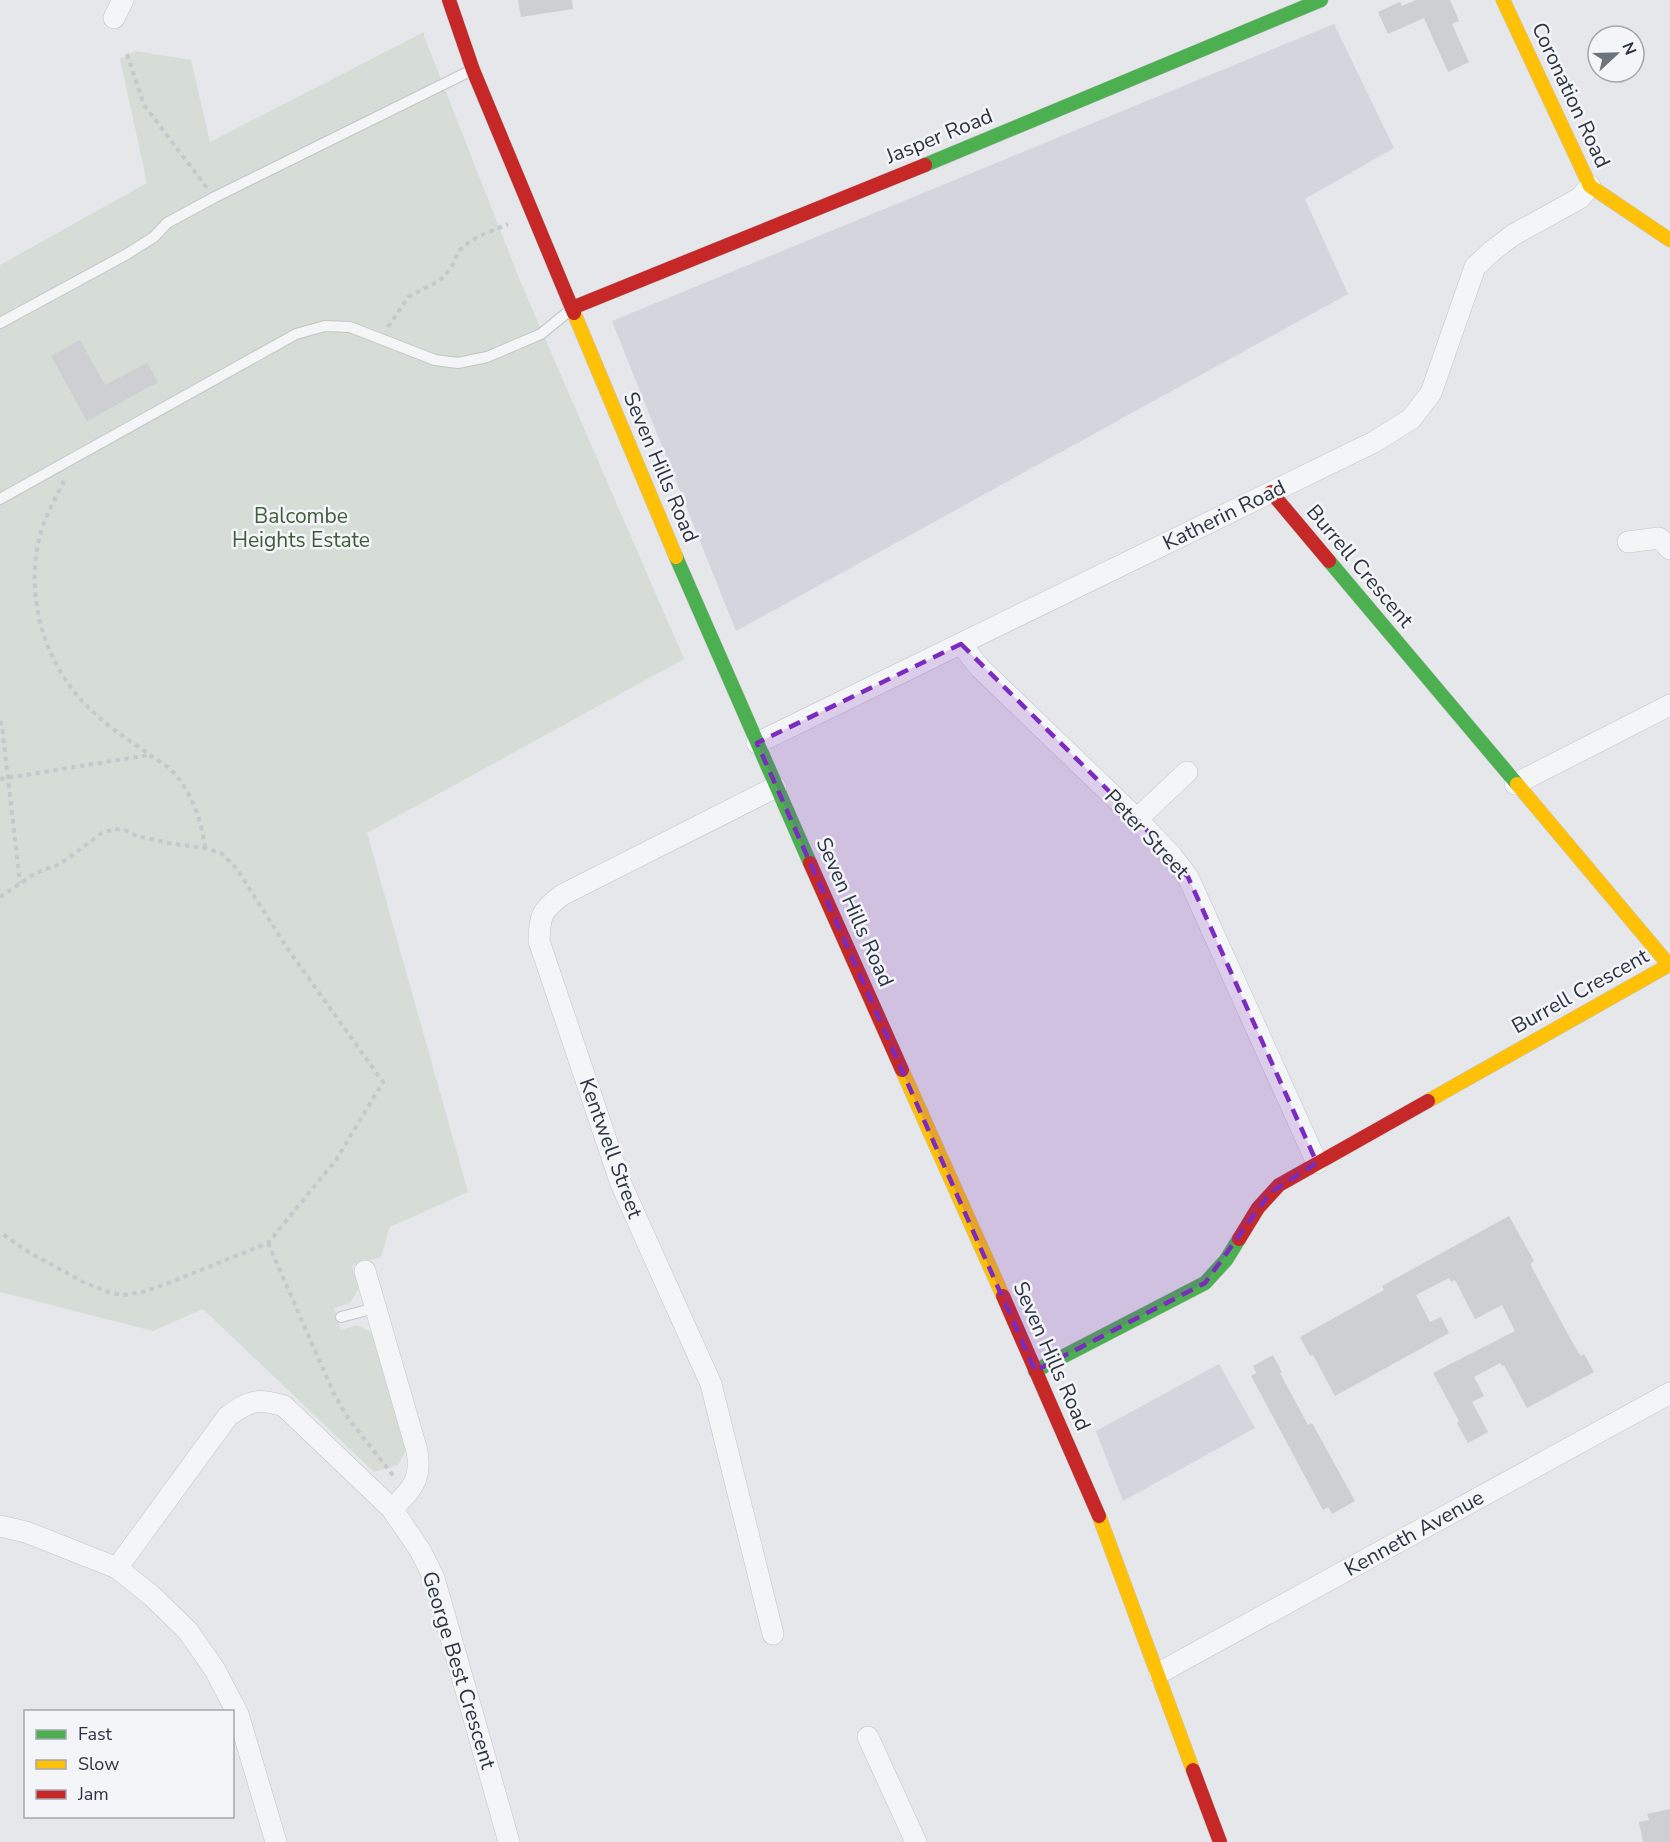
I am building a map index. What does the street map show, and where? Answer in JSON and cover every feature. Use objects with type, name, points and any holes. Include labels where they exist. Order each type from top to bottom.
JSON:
[{"type":"street","name":"Seven Hills Road","points":[[449,0],[473,70],[653,504],[776,787],[1092,1497],[1221,1842]]},
{"type":"street","name":"Jasper Road","points":[[572,308],[1027,123],[1321,0]]},
{"type":"street","name":"Coronation Road","points":[[1503,0],[1590,186],[1670,240]]},
{"type":"street","name":"Katherin Road","points":[[757,743],[888,677],[961,644],[1374,442],[1411,419],[1431,393],[1475,267],[1513,235],[1580,198],[1590,186]]},
{"type":"street","name":"Burrell Crescent","points":[[1035,1371],[1204,1283],[1219,1269],[1270,1192],[1317,1163],[1669,965],[1271,492]]},
{"type":"street","points":[[1628,543],[1659,538],[1670,549]]},
{"type":"street","name":"Peter Street","points":[[961,644],[980,668],[1137,819],[1172,856],[1194,886],[1317,1163]]},
{"type":"street","points":[[1515,784],[1670,705]]},
{"type":"street","points":[[1137,819],[1186,772]]},
{"type":"street","name":"Kentwell Street","points":[[773,1634],[711,1384],[621,1184],[539,941],[539,924],[546,907],[562,895],[776,787]]},
{"type":"street","points":[[365,1271],[417,1450],[419,1465],[416,1482],[408,1494],[392,1509]]},
{"type":"street","name":"Kenneth Avenue","points":[[1159,1673],[1670,1393]]},
{"type":"street","name":"George Best Crescent","points":[[117,1568],[228,1416],[244,1405],[263,1400],[285,1406],[392,1509],[420,1550],[434,1578],[509,1842]]},
{"type":"street","points":[[0,1526],[26,1532],[117,1568],[152,1596],[188,1631],[215,1670],[238,1714],[276,1842]]},
{"type":"street","points":[[868,1737],[916,1842]]},
{"type":"lane","points":[[0,323],[127,254],[154,237],[167,223],[215,197],[473,70]]},
{"type":"lane","points":[[0,499],[296,334],[325,326],[350,327],[447,363],[475,360],[541,334],[572,308]]},
{"type":"lane","points":[[341,1317],[375,1308]]},
{"type":"path","points":[[127,54],[144,105],[215,197]]},
{"type":"path","points":[[381,338],[408,297],[440,281],[464,246],[477,237],[508,224]]},
{"type":"path","points":[[74,458],[46,519],[38,543],[36,600],[40,626],[51,654],[66,682],[91,710],[171,770],[185,789],[198,815],[205,848]]},
{"type":"path","points":[[0,721],[20,883]]},
{"type":"path","points":[[0,779],[150,755]]},
{"type":"path","points":[[0,897],[36,873],[60,864],[102,833],[114,829],[168,843],[205,848],[222,854],[237,869],[287,948],[383,1082],[336,1160],[268,1244],[171,1282],[143,1292],[123,1295],[108,1292],[83,1282],[25,1250],[0,1232]]},
{"type":"path","points":[[268,1244],[343,1410],[408,1494]]},
{"type":"highlighted area","points":[[961,644],[1137,819],[1188,877],[1317,1163],[1270,1193],[1205,1283],[1035,1371],[757,743]]},
{"type":"shaded area","points":[[1334,24],[1394,148],[1305,199],[1348,294],[736,631],[612,321]]},
{"type":"shaded area","points":[[1219,1364],[1255,1428],[1123,1501],[1096,1431]]},
{"type":"green space","name":"Balcombe Heights Estate","points":[[424,32],[521,283],[684,659],[367,833],[468,1192],[390,1227],[381,1257],[352,1266],[359,1288],[350,1303],[334,1308],[341,1330],[357,1325],[372,1333],[406,1450],[398,1465],[374,1472],[203,1309],[153,1331],[0,1292],[0,265],[147,183],[120,59],[135,51],[191,60],[210,142]]},
{"type":"building","points":[[518,0],[572,0],[573,9],[521,17]]},
{"type":"building","points":[[1416,0],[1450,0],[1459,21],[1452,24],[1469,62],[1448,72],[1424,18],[1388,34],[1378,12],[1400,2],[1402,6]]},
{"type":"building","points":[[80,340],[105,385],[147,363],[158,382],[87,421],[51,356]]},
{"type":"building","points":[[1509,1216],[1534,1261],[1530,1264],[1571,1340],[1581,1356],[1584,1354],[1594,1372],[1527,1408],[1504,1365],[1500,1363],[1474,1377],[1484,1396],[1472,1402],[1488,1432],[1468,1443],[1433,1373],[1515,1331],[1502,1305],[1475,1319],[1455,1280],[1451,1282],[1449,1278],[1416,1295],[1430,1322],[1441,1317],[1449,1333],[1335,1396],[1313,1355],[1310,1356],[1300,1337],[1384,1290],[1382,1286]]},
{"type":"building","points":[[1273,1355],[1308,1425],[1312,1423],[1355,1501],[1332,1514],[1328,1507],[1323,1510],[1251,1376],[1256,1373],[1253,1366]]},
{"type":"building","points":[[1670,1809],[1670,1842],[1643,1842],[1639,1822],[1649,1820],[1647,1814]]},
{"type":"traffic: fast","points":[[925,165],[1321,0]]},
{"type":"traffic: fast","points":[[676,557],[810,863]]},
{"type":"traffic: fast","points":[[1329,561],[1517,784]]},
{"type":"traffic: fast","points":[[1035,1371],[1205,1283],[1226,1260],[1239,1239]]},
{"type":"traffic: slow","points":[[1503,0],[1590,186],[1670,240]]},
{"type":"traffic: slow","points":[[574,313],[676,557]]},
{"type":"traffic: slow","points":[[1428,1101],[1669,965],[1517,784]]},
{"type":"traffic: slow","points":[[902,1070],[1003,1296]]},
{"type":"traffic: slow","points":[[1099,1516],[1193,1770]]},
{"type":"traffic: jam","points":[[449,0],[473,70],[574,313]]},
{"type":"traffic: jam","points":[[572,308],[925,165]]},
{"type":"traffic: jam","points":[[1271,492],[1329,561]]},
{"type":"traffic: jam","points":[[810,863],[902,1070]]},
{"type":"traffic: jam","points":[[1239,1239],[1258,1208],[1279,1185],[1428,1101]]},
{"type":"traffic: jam","points":[[1003,1296],[1099,1516]]},
{"type":"traffic: jam","points":[[1193,1770],[1220,1842]]}]
